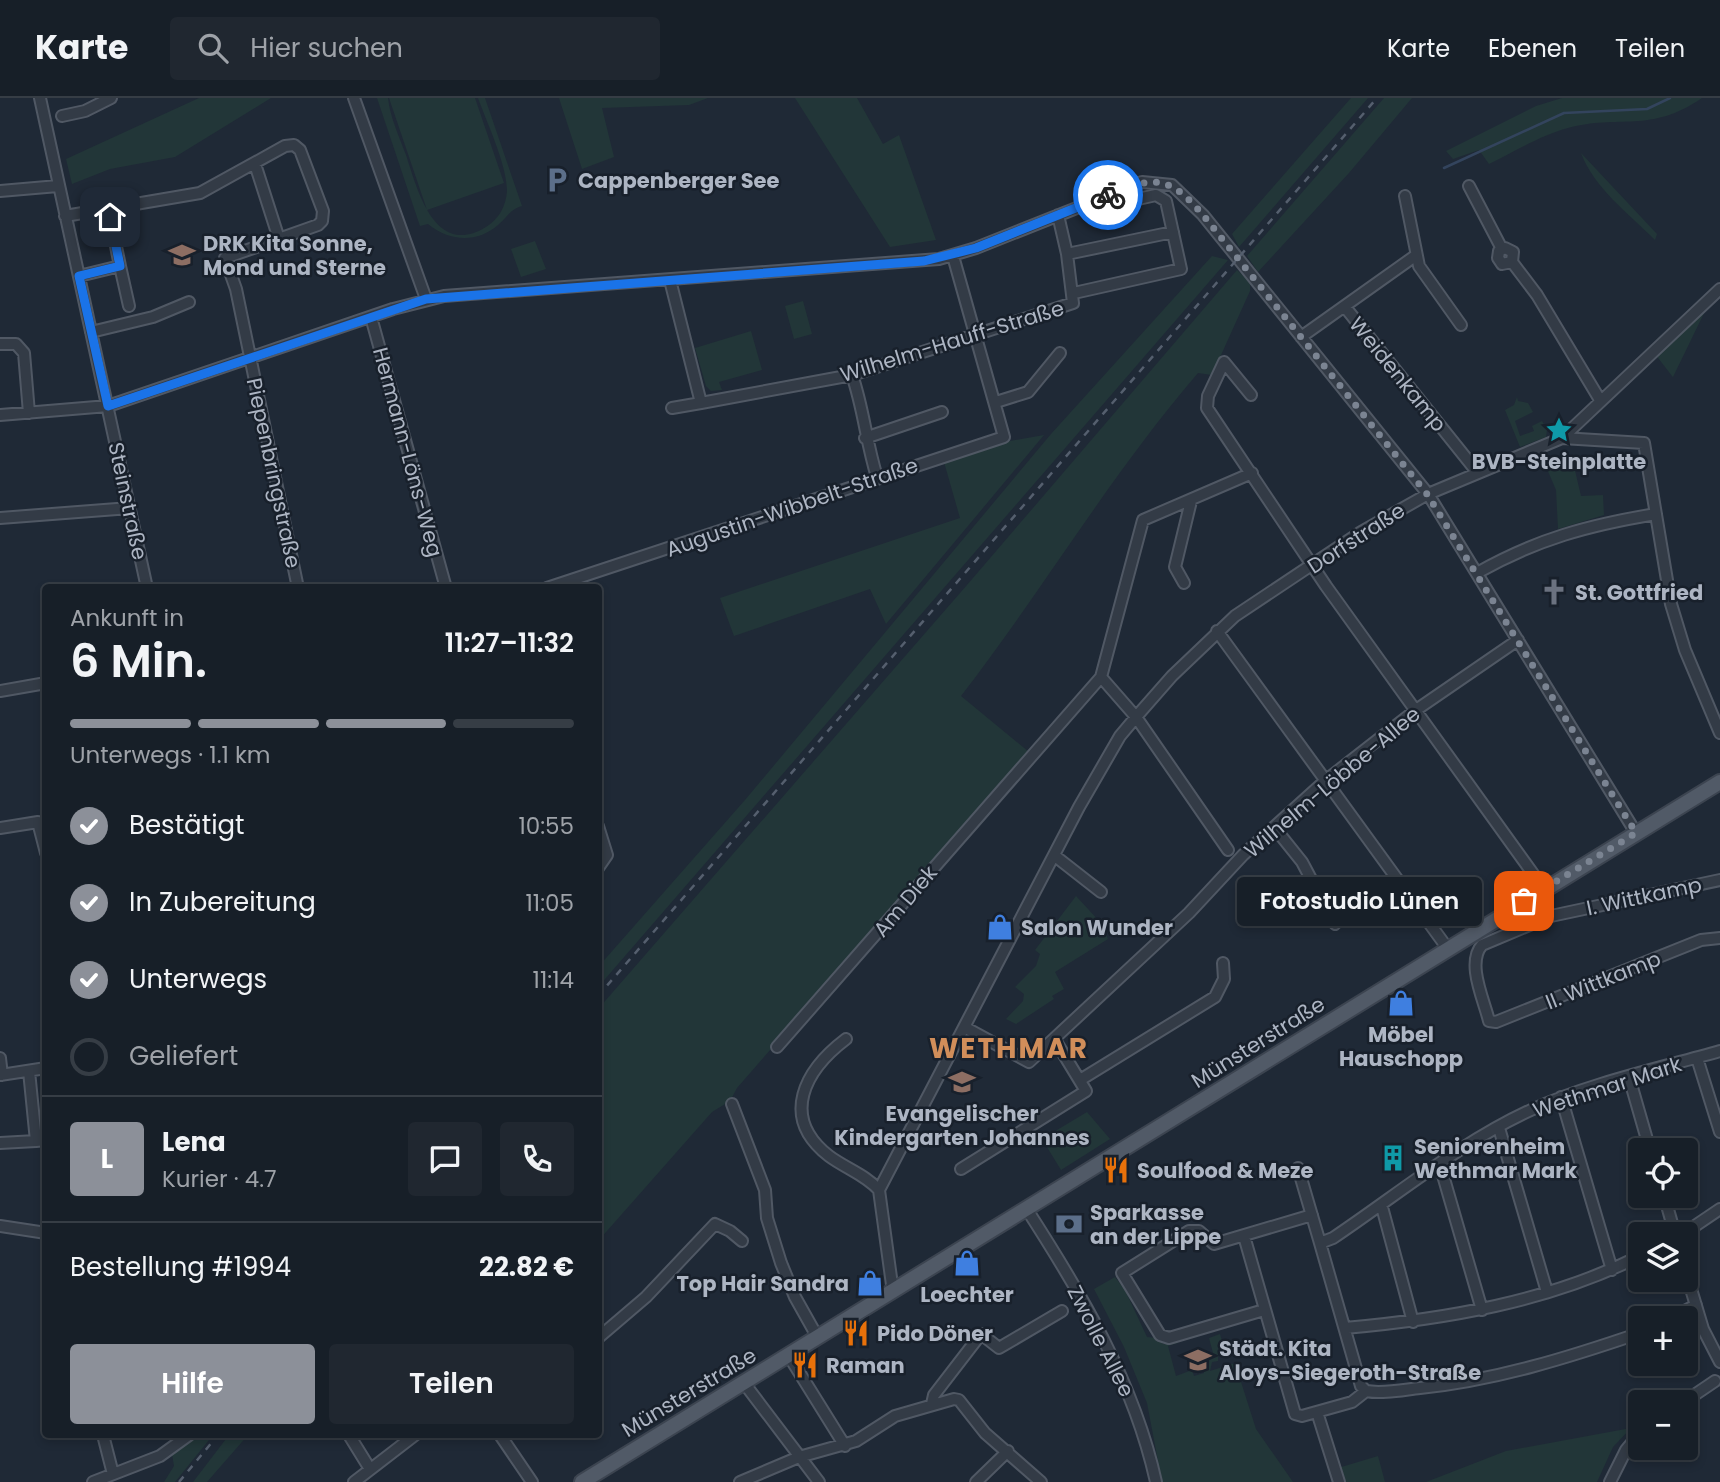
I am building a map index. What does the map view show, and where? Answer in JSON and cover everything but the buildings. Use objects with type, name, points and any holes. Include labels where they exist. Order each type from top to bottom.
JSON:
[{"type":"main road","name":"Münsterstraße","points":[[582,1482],[1720,782]]},
{"type":"street","name":"Steinstraße","points":[[40,98],[147,584]]},
{"type":"street","points":[[62,116],[85,111],[111,98]]},
{"type":"street","points":[[354,98],[426,299]]},
{"type":"street","points":[[65,216],[200,193],[285,146],[296,146],[323,211],[324,218],[318,225],[279,239],[255,164]]},
{"type":"street","points":[[0,415],[108,406],[426,299],[898,264],[953,256],[1135,184],[1157,181],[1172,185],[1203,215],[1427,494],[1636,833]]},
{"type":"street","points":[[0,191],[58,186]]},
{"type":"street","points":[[1469,186],[1502,249],[1513,252],[1512,262],[1537,295],[1600,400]]},
{"type":"street","points":[[1074,293],[1181,269],[1166,201],[1156,195],[1107,206]]},
{"type":"street","points":[[1405,196],[1415,256],[1461,325]]},
{"type":"street","name":"Wilhelm-Hauff-Straße","points":[[672,408],[852,374],[1073,303],[1074,293],[1058,215]]},
{"type":"street","points":[[110,217],[129,306]]},
{"type":"street","points":[[1067,254],[1173,232]]},
{"type":"street","name":"Piepenbringstraße","points":[[279,239],[225,258],[250,358],[297,584]]},
{"type":"street","name":"Augustin-Wibbelt-Straße","points":[[559,584],[1004,437],[953,256]]},
{"type":"street","name":"Weidenkamp","points":[[1301,337],[1415,256]]},
{"type":"street","points":[[79,276],[120,266]]},
{"type":"street","points":[[670,280],[701,402]]},
{"type":"street","name":"Dorfstraße","points":[[879,1190],[1104,763],[1136,717],[1217,631],[1362,532],[1427,494],[1562,438],[1720,289]]},
{"type":"street","points":[[91,331],[153,317],[189,302]]},
{"type":"street","name":"Weidenkamp","points":[[1345,307],[1478,473]]},
{"type":"street","name":"Hermann-Löns-Weg","points":[[371,317],[445,584]]},
{"type":"street","points":[[0,344],[16,344],[22,349],[29,413]]},
{"type":"street","points":[[996,402],[1028,392],[1060,353]]},
{"type":"street","points":[[1251,395],[1224,362],[1208,396],[1207,408],[1314,566],[1544,889]]},
{"type":"street","points":[[852,374],[866,416],[865,438],[877,477]]},
{"type":"street","points":[[865,438],[942,412]]},
{"type":"street","points":[[1562,438],[1644,443],[1667,583],[1678,627],[1720,733]]},
{"type":"street","points":[[1228,850],[1136,717],[1101,677],[1143,520],[1252,473]]},
{"type":"street","points":[[1184,583],[1175,568],[1191,500]]},
{"type":"street","points":[[0,518],[130,508]]},
{"type":"street","points":[[1477,573],[1549,537],[1607,522],[1656,514]]},
{"type":"street","points":[[1217,631],[1448,949]]},
{"type":"street","name":"Wilhelm-Löbbe-Allee","points":[[964,1027],[1029,1062],[1325,781],[1416,710],[1518,640]]},
{"type":"street","name":"Am Diek","points":[[777,1046],[1101,677]]},
{"type":"street","points":[[0,691],[42,684]]},
{"type":"street","points":[[0,828],[38,822],[42,838]]},
{"type":"street","points":[[1274,827],[1302,862],[1335,924]]},
{"type":"street","points":[[602,838],[607,855],[602,862]]},
{"type":"street","points":[[1055,856],[1101,892]]},
{"type":"street","name":"I. Wittkamp","points":[[1489,1018],[1476,968],[1477,951],[1482,945],[1551,916],[1720,880]]},
{"type":"street","name":"II. Wittkamp","points":[[1489,1018],[1491,1023],[1496,1023],[1701,940],[1720,938]]},
{"type":"street","points":[[1080,1080],[1215,997],[1224,979],[1223,963]]},
{"type":"street","points":[[846,1039],[820,1061],[808,1078],[802,1098],[803,1118],[810,1135],[820,1147],[879,1190],[893,1292]]},
{"type":"street","points":[[961,1169],[1086,1091],[1055,1040]]},
{"type":"street","name":"Wethmar Mark","points":[[1320,1243],[1382,1207],[1440,1165],[1499,1128],[1561,1097],[1720,1051]]},
{"type":"street","points":[[0,1058],[1,1075],[42,1069]]},
{"type":"street","points":[[1697,1058],[1720,1132]]},
{"type":"street","points":[[0,1143],[41,1140],[29,1071]]},
{"type":"street","points":[[1629,1077],[1647,1138]]},
{"type":"street","points":[[1561,1097],[1612,1270]]},
{"type":"street","points":[[732,1104],[765,1190],[768,1218],[783,1269],[818,1338]]},
{"type":"street","points":[[1499,1128],[1547,1292]]},
{"type":"street","points":[[1440,1165],[1482,1310]]},
{"type":"street","points":[[1298,1168],[1361,1385],[1366,1391]]},
{"type":"street","points":[[1382,1207],[1413,1322]]},
{"type":"street","name":"Zwolle Allee","points":[[1026,1208],[1115,1362],[1136,1411],[1156,1482]]},
{"type":"street","points":[[1698,1224],[1720,1209]]},
{"type":"street","points":[[1264,1311],[1169,1338],[1160,1335],[1122,1273],[1189,1231],[1199,1231],[1214,1244],[1312,1215]]},
{"type":"street","points":[[602,1335],[646,1297],[715,1224],[742,1241]]},
{"type":"street","points":[[0,1226],[42,1232]]},
{"type":"street","points":[[1244,1236],[1295,1413],[1302,1416],[1352,1402],[1366,1391],[1384,1392],[1481,1379],[1572,1357],[1628,1337]]},
{"type":"street","points":[[1345,1328],[1413,1322],[1482,1310],[1547,1292],[1628,1262]]},
{"type":"street","points":[[1692,1292],[1709,1344],[1720,1362],[1713,1373],[1718,1384],[1698,1395]]},
{"type":"street","points":[[933,1404],[934,1395],[981,1335],[999,1348],[1062,1311]]},
{"type":"street","points":[[789,1356],[845,1446]]},
{"type":"street","points":[[744,1383],[819,1482]]},
{"type":"street","points":[[740,1482],[799,1457],[845,1446],[895,1416],[954,1399],[959,1401],[985,1433],[1041,1482]]},
{"type":"street","points":[[1317,1412],[1339,1482]]},
{"type":"street","points":[[104,1438],[113,1474]]},
{"type":"street","points":[[93,1482],[160,1456],[185,1438]]},
{"type":"street","points":[[351,1438],[370,1469]]},
{"type":"street","points":[[354,1482],[411,1438]]},
{"type":"street","points":[[502,1438],[533,1482]]},
{"type":"street","points":[[1609,1482],[1628,1448]]},
{"type":"street","points":[[976,1482],[1008,1451]]},
{"type":"green space","points":[[199,98],[271,98],[175,157],[110,169],[72,184],[66,159]]},
{"type":"green space","points":[[377,98],[388,98],[422,201],[441,227],[453,234],[468,234],[486,227],[498,216],[505,202],[507,191],[504,169],[478,98],[485,98],[522,206],[490,231],[472,238],[454,237],[428,224],[420,226]]},
{"type":"green space","points":[[389,98],[475,98],[504,183],[427,210]]},
{"type":"green space","points":[[559,98],[708,98],[689,105],[602,108],[614,157],[582,169]]},
{"type":"green space","points":[[795,98],[857,98],[883,144],[899,135],[936,240],[890,247]]},
{"type":"green space","points":[[1351,98],[1368,98],[1239,247],[1232,234]]},
{"type":"green space","points":[[1384,98],[1412,98],[1349,173],[1258,272],[1247,256]]},
{"type":"green space","points":[[1562,98],[1702,98],[1683,109],[1650,120],[1586,124],[1558,131],[1489,164],[1479,150],[1453,159],[1446,151],[1536,106]]},
{"type":"green space","points":[[1581,153],[1657,234],[1655,240],[1603,189]]},
{"type":"green space","points":[[535,241],[546,269],[521,277],[511,249]]},
{"type":"green space","points":[[1212,256],[1228,260],[602,983],[602,963],[745,800],[1051,434]]},
{"type":"green space","points":[[1237,270],[1250,282],[1250,291],[1212,375],[1198,373],[1166,412],[961,696],[1029,752],[737,1088],[730,1101],[712,1112],[602,1237],[602,1005]]},
{"type":"green space","points":[[803,301],[812,334],[794,339],[785,306]]},
{"type":"green space","points":[[1707,307],[1673,377],[1655,354]]},
{"type":"green space","points":[[751,331],[762,370],[719,382],[722,390],[711,391],[706,386],[695,348]]},
{"type":"green space","points":[[1517,397],[1518,401],[1528,403],[1533,412],[1515,421],[1520,436],[1534,431],[1532,426],[1542,421],[1547,430],[1546,437],[1520,447],[1505,410],[1514,405]]},
{"type":"green space","points":[[1044,435],[886,624],[870,589],[734,636],[720,598],[960,518],[944,462],[1010,441]]},
{"type":"green space","points":[[1573,462],[1581,496],[1603,495],[1604,515],[1558,529],[1556,490],[1547,469]]},
{"type":"green space","points":[[1076,896],[1101,923],[1108,939],[1055,972],[1064,989],[1052,996],[1054,999],[1016,1024],[1006,1019],[1023,1001],[1024,994],[1015,987],[1036,966],[1040,954],[1035,950]]},
{"type":"green space","points":[[1087,1112],[1110,1139],[1061,1170],[1042,1139]]},
{"type":"green space","points":[[1115,1277],[1125,1290],[1147,1337],[1158,1338],[1163,1344],[1177,1340],[1178,1343],[1168,1346],[1176,1376],[1192,1370],[1194,1376],[1204,1373],[1202,1366],[1194,1367],[1199,1365],[1200,1359],[1213,1353],[1209,1338],[1220,1334],[1226,1355],[1218,1353],[1218,1361],[1212,1362],[1210,1371],[1235,1363],[1256,1429],[1293,1482],[1162,1482],[1147,1403],[1124,1347],[1094,1289]]},
{"type":"green space","points":[[1628,1429],[1613,1447],[1597,1482],[1426,1482],[1506,1451]]},
{"type":"green space","points":[[191,1438],[211,1438],[175,1482],[164,1482],[174,1466],[172,1454]]},
{"type":"green space","points":[[227,1438],[245,1438],[207,1482],[193,1482]]},
{"type":"green space","points":[[1378,1456],[1385,1482],[1342,1482],[1338,1468]]},
{"type":"waterway","points":[[1444,168],[1564,113],[1647,109],[1670,98]]},
{"type":"railway","points":[[602,991],[1377,98]]},
{"type":"railway","points":[[179,1482],[216,1438]]},
{"type":"way so far","points":[[1108,195],[1142,182],[1157,181],[1181,191],[1203,215],[1427,494],[1636,833],[1524,901]]},
{"type":"place","name":"Cappenberger See","points":[[557,180]]},
{"type":"place","name":"DRK Kita Sonne, Mond und Sterne","points":[[182,255]]},
{"type":"place","name":"BVB-Steinplatte","points":[[1559,430]]},
{"type":"place","name":"St. Gottfried","points":[[1554,592]]},
{"type":"place","name":"Fotostudio Lünen","points":[[1524,901]]},
{"type":"place","name":"Salon Wunder","points":[[1000,927]]},
{"type":"place","name":"Möbel Hauschopp","points":[[1401,1003]]},
{"type":"place","name":"Evangelischer Kindergarten Johannes","points":[[962,1082]]},
{"type":"place","name":"Seniorenheim Wethmar Mark","points":[[1393,1158]]},
{"type":"place","name":"Soulfood & Meze","points":[[1116,1170]]},
{"type":"place","name":"Sparkasse an der Lippe","points":[[1069,1224]]},
{"type":"place","name":"Loechter","points":[[967,1263]]},
{"type":"place","name":"Top Hair Sandra","points":[[870,1283]]},
{"type":"place","name":"Pido Döner","points":[[856,1333]]},
{"type":"place","name":"Städt. Kita Aloys-Siegeroth-Straße","points":[[1198,1360]]},
{"type":"place","name":"Raman","points":[[805,1365]]},
{"type":"district","name":"WETHMAR","points":[[1009,1048]]},
{"type":"route","points":[[110,217],[120,266],[79,276],[108,406],[426,299],[488,292],[846,268],[939,259],[976,248],[1108,195]]}]
